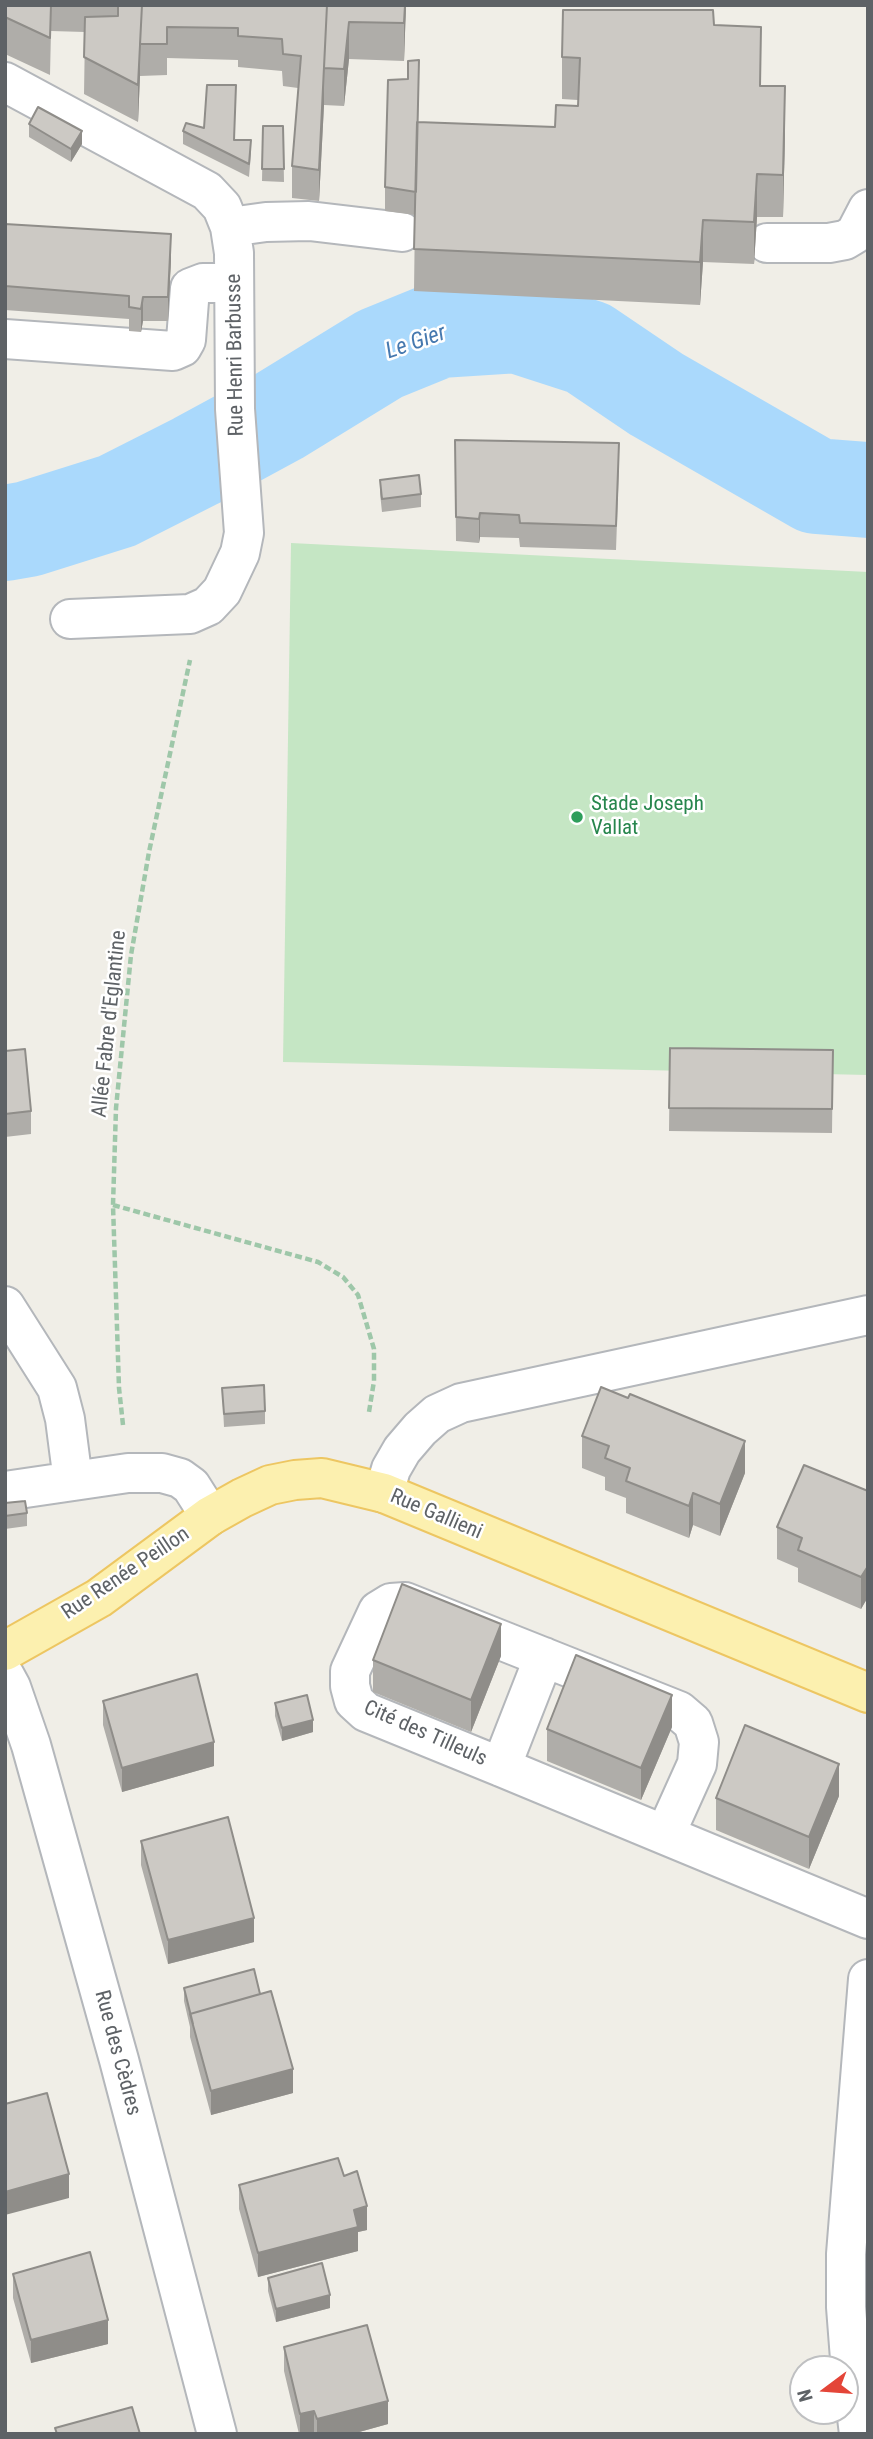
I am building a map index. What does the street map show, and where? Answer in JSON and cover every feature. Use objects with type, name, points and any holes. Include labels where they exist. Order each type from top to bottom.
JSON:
[{"type":"main road","name":"Rue Gallieni","points":[[210,1516],[270,1485],[295,1480],[322,1478],[384,1493],[868,1693]]},
{"type":"main road","name":"Rue Renée Peillon","points":[[5,1651],[99,1598],[210,1516]]},
{"type":"street","name":"Rue Henri Barbusse","points":[[5,82],[207,191],[222,207],[230,227],[234,283],[234,409],[244,533],[240,553],[222,592],[208,606]]},
{"type":"street","points":[[767,243],[829,243],[845,240],[855,234],[868,209]]},
{"type":"street","points":[[230,227],[266,222],[309,221],[402,232]]},
{"type":"street","points":[[5,338],[173,351],[182,347],[186,340],[190,288],[203,283],[234,283]]},
{"type":"street","points":[[70,618],[167,617],[190,614],[208,606]]},
{"type":"street","points":[[5,1306],[57,1388],[65,1419],[73,1481]]},
{"type":"street","points":[[384,1493],[391,1469],[402,1450],[420,1429],[437,1415],[461,1403],[868,1315]]},
{"type":"street","points":[[5,1491],[128,1473],[162,1473],[180,1478],[191,1486],[210,1516]]},
{"type":"street","name":"Cité des Tilleuls","points":[[665,1835],[697,1764],[699,1742],[693,1723],[679,1711],[405,1602],[391,1603],[378,1611],[350,1671],[354,1701],[366,1712],[868,1919]]},
{"type":"street","points":[[501,1767],[544,1657]]},
{"type":"street","name":"Rue des Cèdres","points":[[5,1676],[16,1699],[31,1745],[119,2060],[217,2434]]},
{"type":"street","points":[[859,2434],[846,2307],[846,2254],[868,1979]]},
{"type":"path","name":"Allée Fabre d'Eglantine","points":[[123,1426],[119,1388],[113,1205],[116,1108],[131,955],[149,852],[191,655],[208,606]]},
{"type":"path","points":[[113,1205],[318,1262],[342,1277],[358,1295],[374,1349],[374,1381],[369,1415]]},
{"type":"green space","name":"Stade Joseph Vallat","points":[[291,543],[868,572],[868,1075],[283,1062]]},
{"type":"building","points":[[5,5],[51,5],[50,38],[5,17]]},
{"type":"building","points":[[118,5],[142,5],[138,85],[84,57],[85,17],[118,16]]},
{"type":"building","points":[[142,5],[327,5],[319,170],[292,166],[301,56],[283,54],[282,39],[238,36],[238,28],[167,27],[167,44],[140,44]]},
{"type":"building","points":[[327,5],[405,5],[404,23],[349,22],[344,69],[324,68]]},
{"type":"building","points":[[563,10],[713,10],[714,25],[761,27],[760,86],[785,86],[783,175],[757,174],[754,222],[703,220],[700,262],[414,249],[417,122],[555,127],[556,105],[578,106],[580,58],[562,57]]},
{"type":"building","points":[[419,60],[416,192],[385,187],[388,80],[408,79],[408,61]]},
{"type":"building","points":[[207,85],[236,85],[234,140],[251,140],[249,164],[183,131],[186,123],[204,128]]},
{"type":"building","points":[[38,107],[82,131],[71,149],[29,124]]},
{"type":"building","points":[[263,126],[283,126],[284,169],[262,169]]},
{"type":"building","points":[[5,224],[171,234],[168,297],[143,297],[141,309],[129,307],[129,296],[5,286]]},
{"type":"building","points":[[455,440],[619,443],[616,526],[520,523],[519,515],[480,513],[479,519],[456,517]]},
{"type":"building","points":[[419,475],[421,494],[382,499],[380,480]]},
{"type":"building","points":[[670,1048],[833,1050],[832,1109],[669,1108]]},
{"type":"building","points":[[25,1049],[31,1111],[5,1114],[5,1051]]},
{"type":"building","points":[[264,1385],[265,1411],[224,1414],[222,1388]]},
{"type":"building","points":[[601,1387],[628,1398],[630,1394],[745,1441],[720,1504],[693,1493],[689,1506],[626,1481],[630,1468],[605,1458],[609,1446],[582,1436]]},
{"type":"building","points":[[804,1465],[868,1491],[868,1566],[861,1577],[798,1550],[802,1538],[777,1527]]},
{"type":"building","points":[[25,1501],[27,1513],[5,1516],[5,1503]]},
{"type":"building","points":[[402,1584],[501,1624],[471,1700],[373,1660]]},
{"type":"building","points":[[576,1655],[672,1695],[641,1768],[547,1729]]},
{"type":"building","points":[[197,1674],[214,1742],[122,1768],[103,1701]]},
{"type":"building","points":[[307,1695],[313,1720],[282,1728],[275,1703]]},
{"type":"building","points":[[745,1725],[839,1764],[809,1837],[716,1798]]},
{"type":"building","points":[[228,1817],[254,1918],[168,1940],[141,1841]]},
{"type":"building","points":[[254,1969],[260,1994],[190,2014],[184,1988]]},
{"type":"building","points":[[271,1991],[293,2069],[211,2091],[190,2014]]},
{"type":"building","points":[[47,2093],[69,2174],[5,2192],[5,2104]]},
{"type":"building","points":[[338,2158],[344,2176],[357,2171],[367,2206],[354,2210],[358,2227],[258,2253],[239,2185]]},
{"type":"building","points":[[90,2252],[108,2320],[31,2340],[13,2274]]},
{"type":"building","points":[[322,2263],[330,2295],[276,2309],[268,2278]]},
{"type":"building","points":[[367,2325],[388,2401],[317,2419],[314,2411],[300,2414],[284,2347]]},
{"type":"building","points":[[132,2407],[140,2434],[57,2434],[55,2428]]},
{"type":"waterway","name":"Le Gier","points":[[5,533],[28,529],[117,501],[279,416],[380,354],[439,330],[517,325],[588,348],[656,394],[816,486],[868,490]]},
{"type":"place","name":"Stade Joseph Vallat","points":[[577,817]]}]
